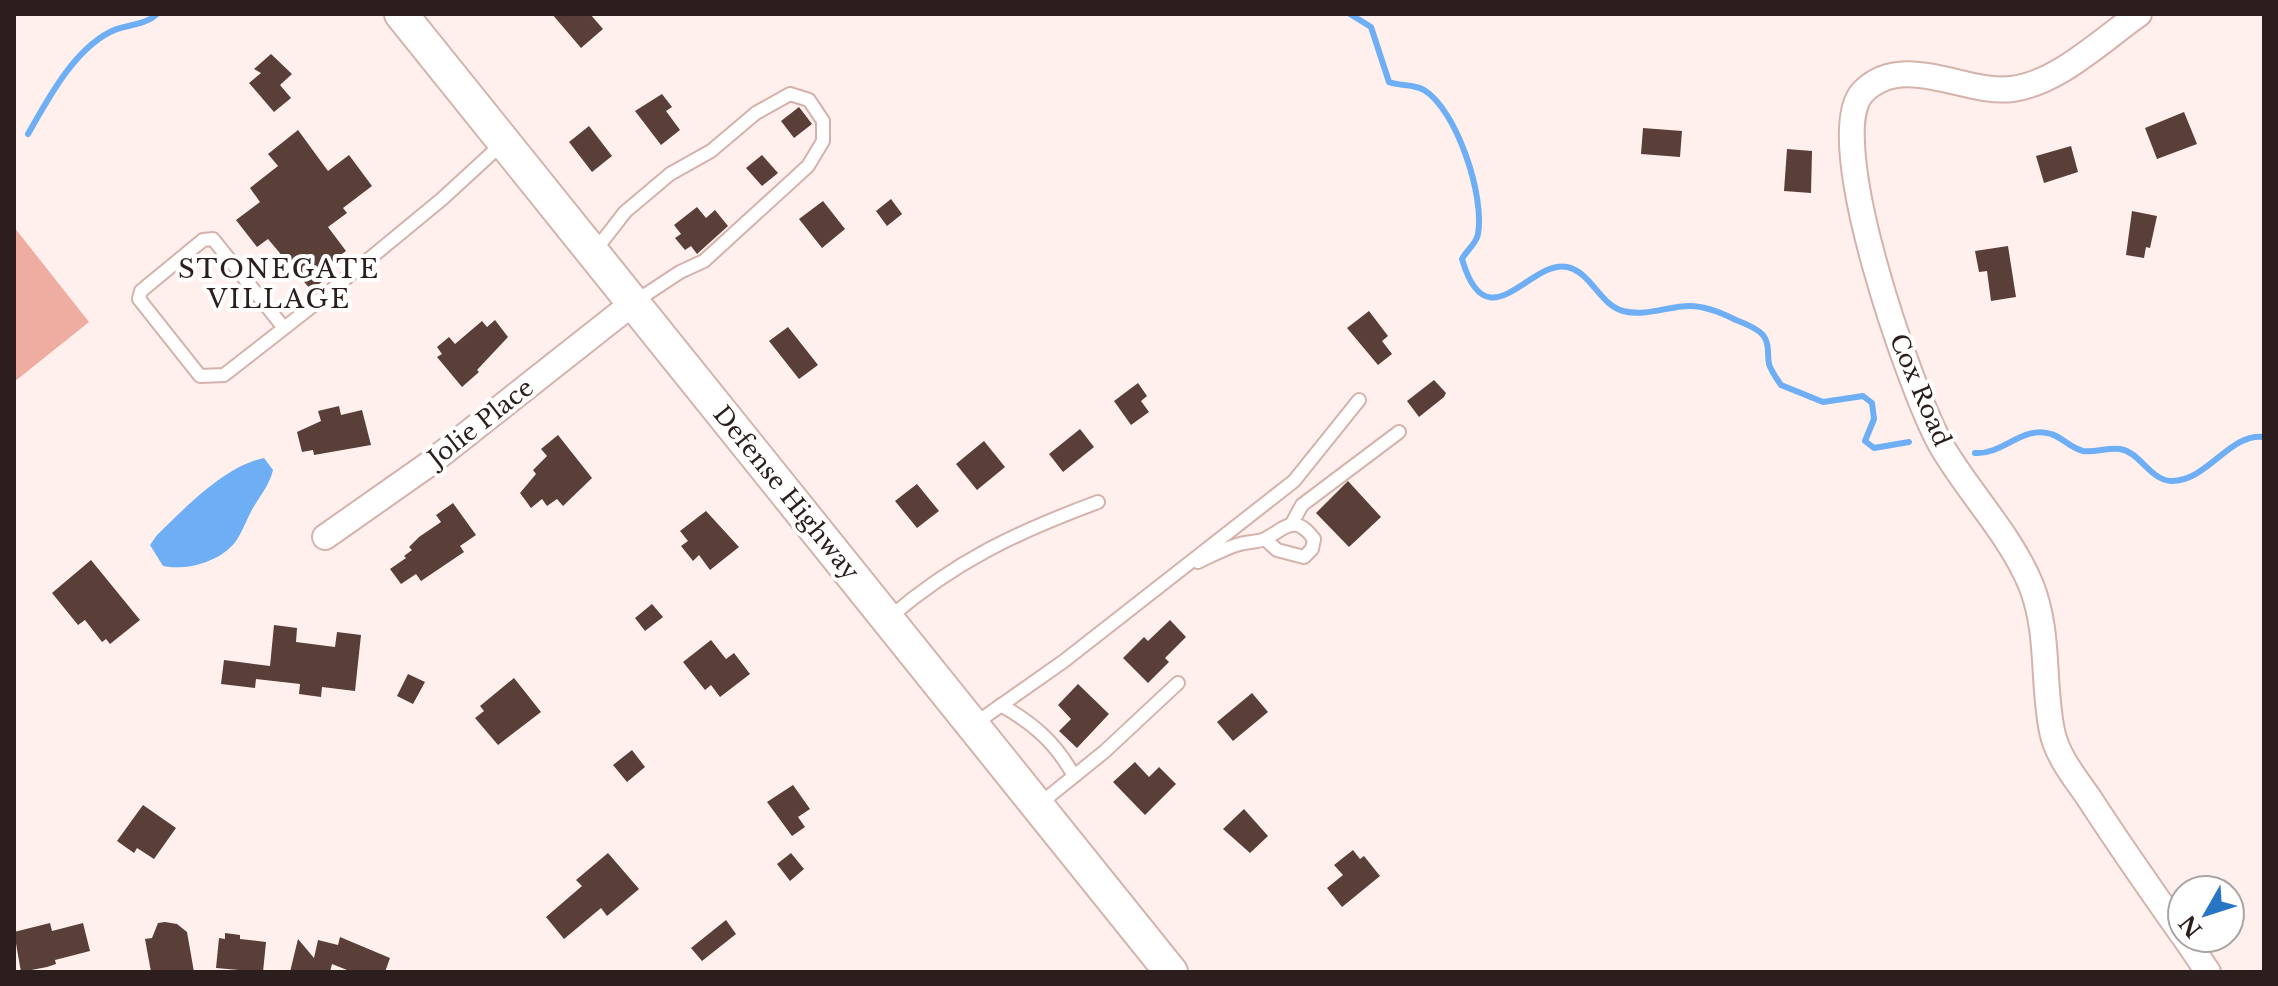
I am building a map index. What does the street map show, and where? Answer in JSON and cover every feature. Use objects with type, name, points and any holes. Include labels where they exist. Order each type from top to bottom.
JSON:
[{"type":"main road","name":"Defense Highway","points":[[401,14],[1171,972]]},
{"type":"street","name":"Cox Road","points":[[2139,14],[2056,71],[2026,86],[1999,90],[1911,75],[1880,81],[1864,91],[1854,104],[1850,138],[1860,204],[1904,363],[1940,444],[2018,559],[2037,603],[2044,632],[2051,723],[2058,747],[2130,862],[2166,911]]},
{"type":"street","name":"Jolie Place","points":[[325,537],[429,464],[633,303]]},
{"type":"street","name":"Cox Road","points":[[2196,954],[2208,972]]},
{"type":"lane","points":[[593,253],[625,212],[756,113],[790,94],[809,100],[823,121],[823,141],[808,166],[704,261],[680,272],[633,303]]},
{"type":"lane","points":[[284,328],[213,239],[203,240],[141,291],[139,299],[200,376],[224,375],[284,328],[442,199],[504,142]]},
{"type":"lane","points":[[973,725],[1184,569],[1294,481],[1359,400]]},
{"type":"lane","points":[[1291,525],[1302,505],[1399,432]]},
{"type":"lane","points":[[888,620],[939,578],[981,551],[1098,502]]},
{"type":"lane","points":[[1184,569],[1238,544],[1265,539],[1279,527],[1291,525],[1306,529],[1314,539],[1312,549],[1304,557],[1277,550],[1265,539]]},
{"type":"lane","points":[[1037,806],[1178,683]]},
{"type":"lane","points":[[1001,705],[1036,725],[1052,742],[1074,776]]},
{"type":"shaded area","points":[[14,227],[89,322],[14,382]]},
{"type":"water","points":[[264,458],[273,470],[271,476],[230,548],[192,566],[163,566],[150,545],[157,535],[220,479],[249,462]]},
{"type":"building","points":[[552,14],[590,14],[603,29],[581,48]]},
{"type":"building","points":[[271,54],[292,74],[280,85],[291,98],[274,112],[249,83],[261,73],[254,69]]},
{"type":"building","points":[[662,94],[672,107],[666,111],[680,130],[661,145],[635,111]]},
{"type":"building","points":[[799,107],[812,124],[794,138],[781,121]]},
{"type":"building","points":[[2184,112],[2197,144],[2157,159],[2145,128]]},
{"type":"building","points":[[589,126],[612,156],[592,172],[569,142]]},
{"type":"building","points":[[1643,128],[1682,131],[1680,157],[1641,154]]},
{"type":"building","points":[[298,130],[328,171],[349,155],[372,186],[343,208],[347,213],[328,227],[346,251],[330,263],[336,271],[311,290],[268,239],[257,247],[236,220],[260,202],[250,188],[278,166],[268,154]]},
{"type":"building","points":[[2071,146],[2078,172],[2044,183],[2036,156]]},
{"type":"building","points":[[1787,149],[1812,151],[1811,193],[1784,191]]},
{"type":"building","points":[[762,155],[778,173],[762,186],[746,168]]},
{"type":"building","points":[[891,199],[902,214],[887,226],[876,211]]},
{"type":"building","points":[[823,201],[845,229],[822,248],[799,219]]},
{"type":"building","points":[[697,207],[706,218],[715,210],[728,226],[697,254],[691,246],[685,250],[675,238],[681,234],[674,225]]},
{"type":"building","points":[[2132,211],[2157,216],[2150,248],[2146,247],[2144,258],[2126,255]]},
{"type":"building","points":[[2008,246],[2016,297],[1991,301],[1987,271],[1979,272],[1975,251]]},
{"type":"building","points":[[1369,311],[1388,336],[1382,341],[1392,354],[1378,365],[1347,328]]},
{"type":"building","points":[[495,320],[508,337],[462,387],[437,357],[442,354],[437,347],[449,337],[455,344],[482,321],[487,327]]},
{"type":"building","points":[[788,327],[818,365],[799,379],[769,341]]},
{"type":"building","points":[[1434,380],[1446,393],[1419,417],[1407,401]]},
{"type":"building","points":[[1138,383],[1147,396],[1141,401],[1149,412],[1131,425],[1114,401]]},
{"type":"building","points":[[339,406],[341,415],[362,410],[371,445],[314,455],[313,450],[302,452],[297,432],[321,421],[318,411]]},
{"type":"building","points":[[1080,429],[1094,447],[1063,472],[1049,454]]},
{"type":"building","points":[[558,435],[592,478],[563,506],[557,499],[547,506],[542,499],[531,508],[520,493],[536,474],[533,470],[547,456],[541,449]]},
{"type":"building","points":[[984,441],[1005,467],[977,490],[956,464]]},
{"type":"building","points":[[1348,481],[1381,517],[1349,547],[1316,513]]},
{"type":"building","points":[[917,484],[939,511],[917,528],[895,501]]},
{"type":"building","points":[[453,503],[476,535],[460,546],[464,552],[421,581],[416,574],[401,584],[390,569],[406,558],[404,556],[412,550],[409,547],[419,537],[441,522],[436,515]]},
{"type":"building","points":[[706,511],[739,547],[710,570],[699,555],[693,561],[681,546],[688,541],[680,531]]},
{"type":"building","points":[[91,560],[140,620],[110,644],[106,639],[102,642],[85,620],[78,625],[52,593]]},
{"type":"building","points":[[652,604],[663,617],[645,631],[635,618]]},
{"type":"building","points":[[1170,620],[1186,637],[1165,658],[1169,662],[1148,683],[1123,658],[1144,637],[1148,641]]},
{"type":"building","points":[[274,625],[297,628],[296,642],[335,647],[337,632],[361,635],[355,691],[322,687],[321,697],[299,694],[300,684],[256,679],[255,688],[221,684],[224,660],[270,666]]},
{"type":"building","points":[[711,640],[726,659],[734,653],[750,674],[720,697],[711,685],[705,690],[683,662]]},
{"type":"building","points":[[408,674],[425,682],[413,704],[397,696]]},
{"type":"building","points":[[514,678],[541,712],[498,745],[475,718],[484,711],[480,706]]},
{"type":"building","points":[[1078,684],[1109,714],[1077,748],[1059,731],[1071,719],[1058,705]]},
{"type":"building","points":[[1252,693],[1268,712],[1233,741],[1217,722]]},
{"type":"building","points":[[632,750],[645,767],[627,782],[613,765]]},
{"type":"building","points":[[1135,762],[1149,777],[1159,767],[1176,784],[1145,815],[1113,782]]},
{"type":"building","points":[[793,785],[810,809],[798,817],[805,827],[792,836],[767,802]]},
{"type":"building","points":[[143,805],[176,828],[154,859],[137,848],[134,853],[117,841]]},
{"type":"building","points":[[1244,809],[1268,836],[1250,853],[1223,829]]},
{"type":"building","points":[[1353,850],[1360,859],[1364,856],[1380,876],[1342,907],[1327,888],[1343,875],[1334,865]]},
{"type":"building","points":[[608,853],[639,889],[607,916],[601,908],[564,939],[546,917],[582,886],[576,880]]},
{"type":"building","points":[[791,853],[804,869],[790,881],[777,864]]},
{"type":"building","points":[[726,920],[736,934],[702,961],[691,948]]},
{"type":"building","points":[[50,923],[52,931],[83,923],[90,951],[55,960],[56,964],[47,967],[21,972],[14,932]]},
{"type":"building","points":[[158,923],[177,924],[187,932],[194,972],[151,972],[145,939],[152,938]]},
{"type":"building","points":[[225,933],[240,935],[240,939],[266,942],[263,972],[216,968],[219,938],[225,939]]},
{"type":"building","points":[[340,937],[390,958],[385,972],[352,972],[332,964],[330,972],[290,972],[298,939],[314,958],[318,940],[338,945]]},
{"type":"waterway","points":[[28,134],[63,77],[84,51],[110,32],[147,21],[157,14]]},
{"type":"waterway","points":[[1350,14],[1371,27],[1389,82],[1424,90],[1436,100],[1457,135],[1473,177],[1479,218],[1477,237],[1462,259],[1472,284],[1484,295],[1496,297],[1538,274],[1567,267],[1582,275],[1608,302],[1623,311],[1640,313],[1682,306],[1714,310],[1763,335],[1770,367],[1781,385],[1823,402],[1863,396],[1872,403],[1874,419],[1865,441],[1874,448],[1909,442]]},
{"type":"waterway","points":[[1975,453],[1995,450],[2031,433],[2041,432],[2055,435],[2083,451],[2127,451],[2157,476],[2171,481],[2196,474],[2240,442],[2252,437],[2264,437]]},
{"type":"district","name":"STONEGATE VILLAGE","points":[[279,284]]}]
